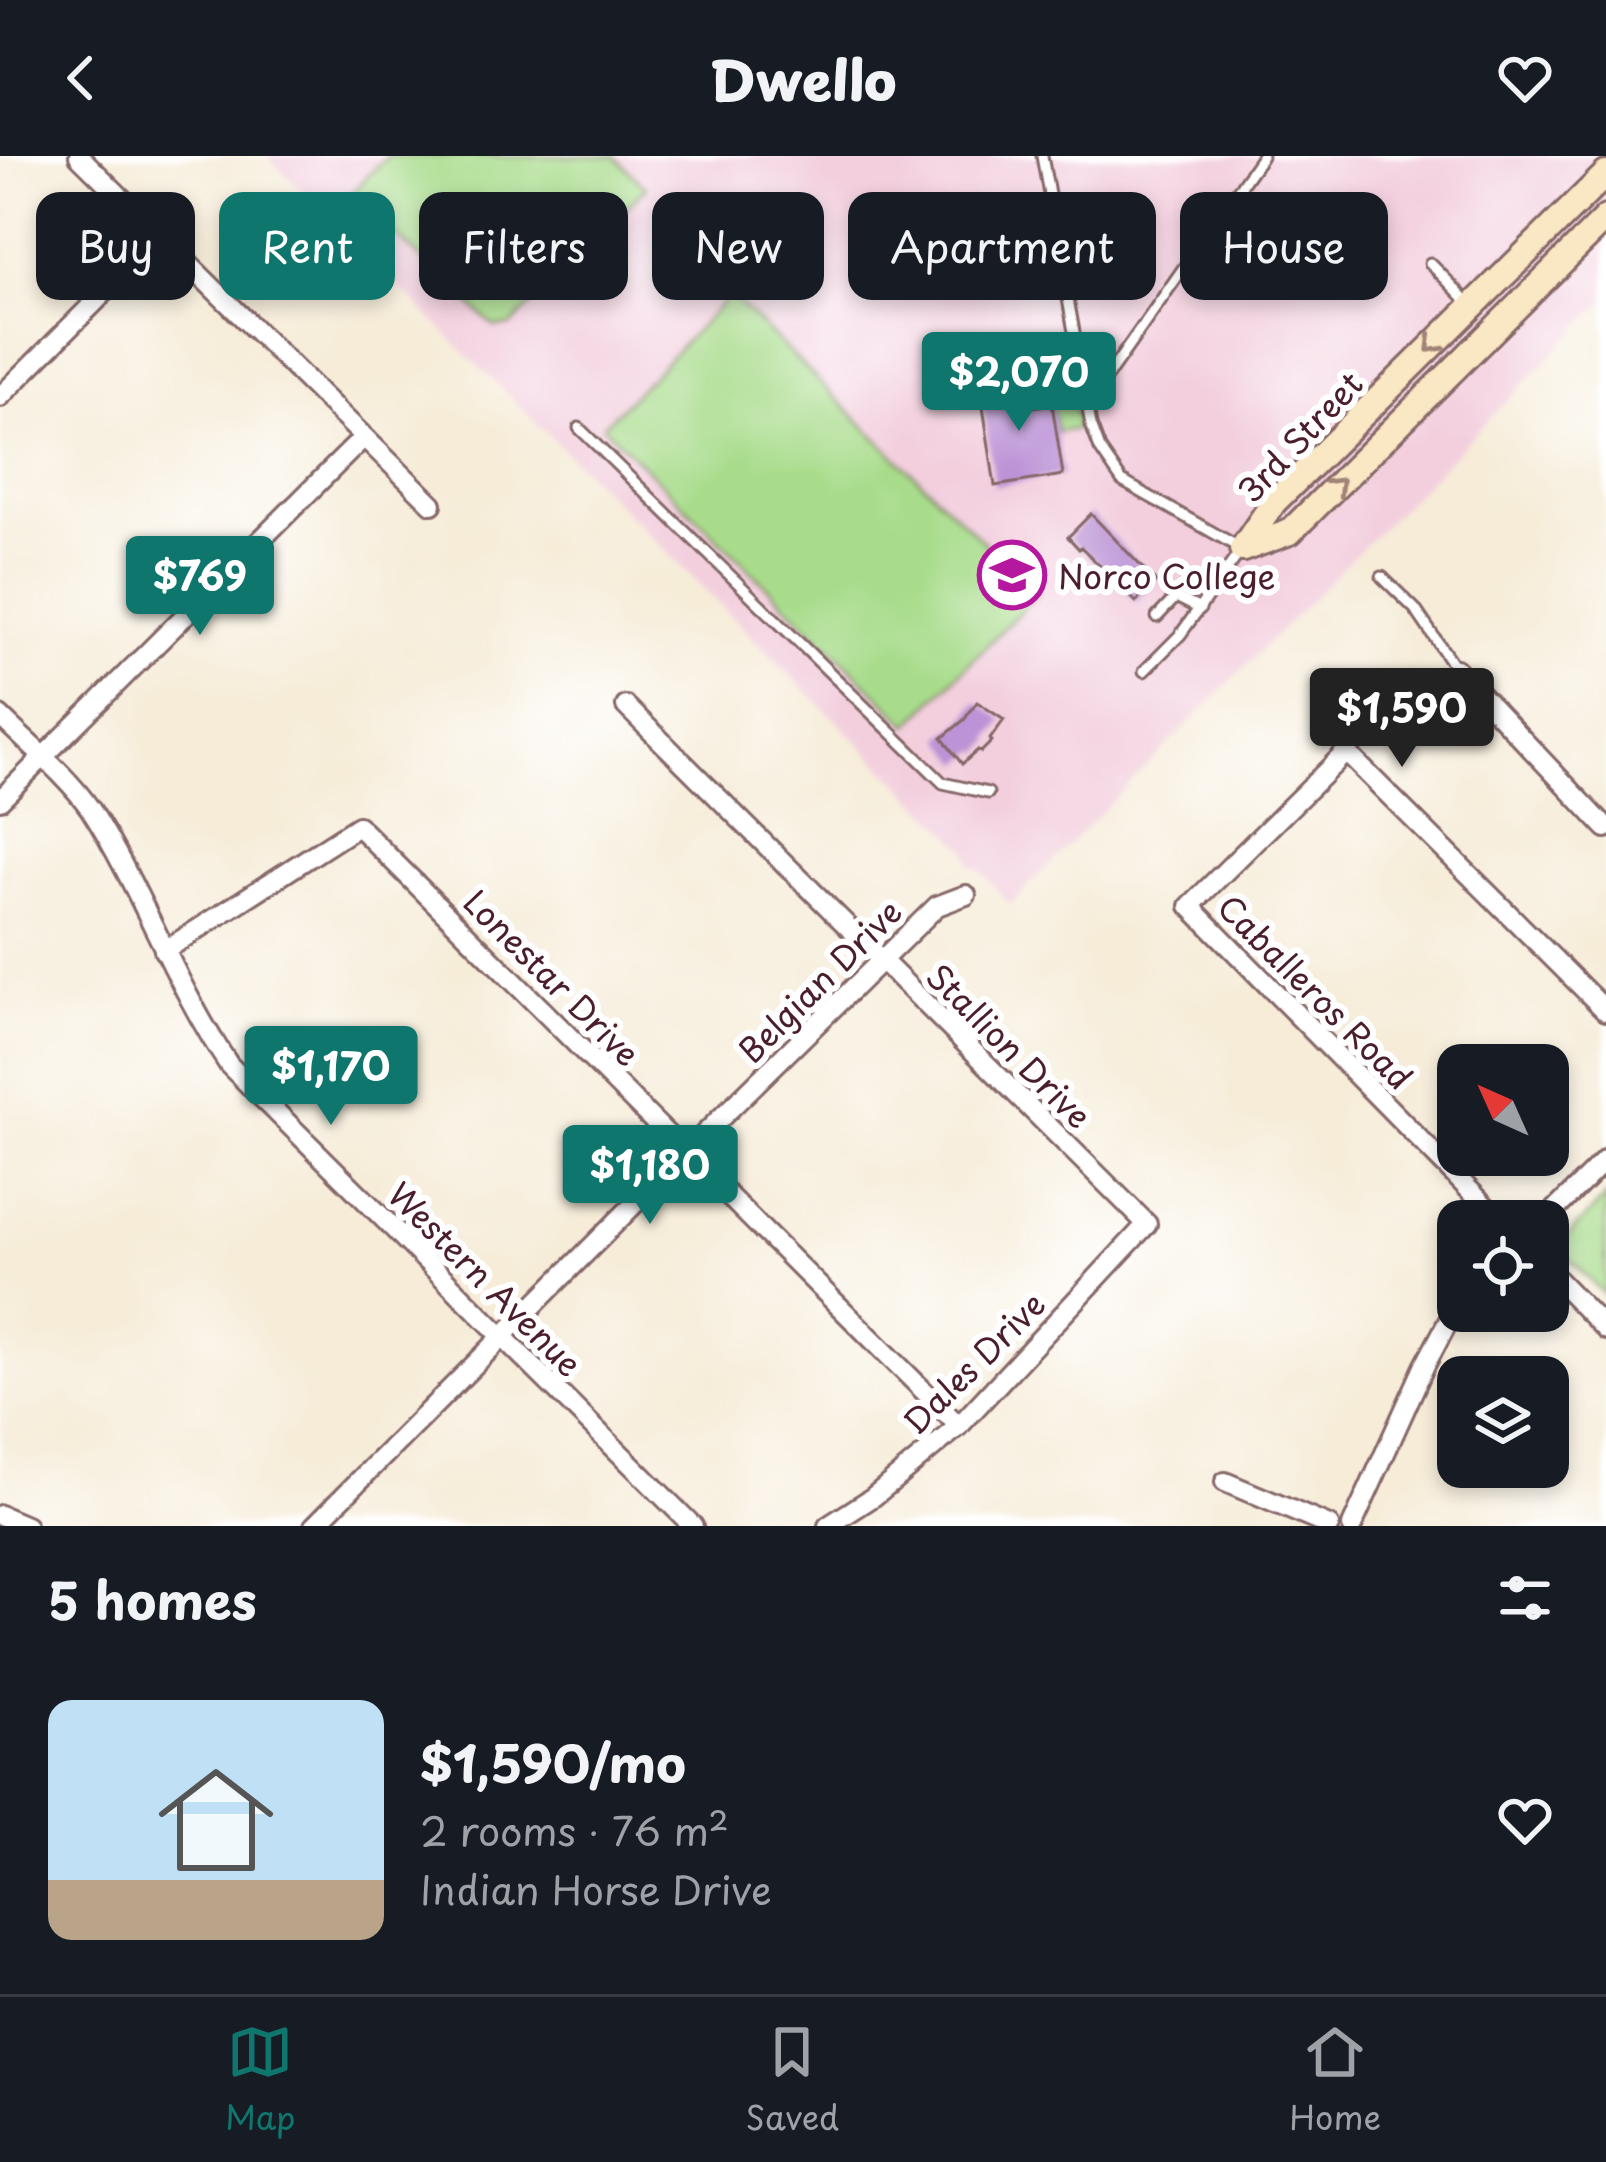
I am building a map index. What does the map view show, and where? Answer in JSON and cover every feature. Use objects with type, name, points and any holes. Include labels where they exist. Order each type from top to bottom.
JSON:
[{"type":"street","points":[[79,156],[115,192]]},
{"type":"street","name":"3rd Street","points":[[1242,549],[1274,502],[1606,174]]},
{"type":"street","name":"3rd Street","points":[[1242,549],[1290,532],[1606,218]]},
{"type":"street","points":[[195,272],[432,504]]},
{"type":"street","points":[[0,397],[97,300]]},
{"type":"street","points":[[0,800],[363,438]]},
{"type":"street","points":[[1456,669],[1606,828]]},
{"type":"street","name":"Stallion Drive","points":[[626,706],[1147,1224]]},
{"type":"street","name":"Western Avenue","points":[[0,716],[88,806],[229,1065],[693,1526]]},
{"type":"street","name":"Caballeros Road","points":[[1479,1200],[1190,906],[1346,752],[1606,1011]]},
{"type":"street","name":"Lonestar Drive","points":[[164,951],[358,826],[958,1426]]},
{"type":"street","name":"Belgian Drive","points":[[314,1526],[937,906],[966,895]]},
{"type":"street","points":[[1565,1200],[1606,1159]]},
{"type":"street","name":"Dales Drive","points":[[828,1526],[873,1497],[958,1426],[1147,1224]]},
{"type":"street","points":[[1569,1292],[1606,1330]]},
{"type":"street","points":[[1352,1526],[1443,1332]]},
{"type":"street","points":[[1225,1482],[1329,1526]]},
{"type":"street","points":[[0,1514],[26,1526]]},
{"type":"lane","points":[[1042,156],[1091,425],[1100,449],[1122,481],[1242,549],[1180,635],[1144,671]]},
{"type":"lane","points":[[1087,401],[1262,156]]},
{"type":"lane","points":[[1430,262],[1472,306]]},
{"type":"lane","points":[[579,428],[943,783],[988,793]]},
{"type":"lane","points":[[1382,577],[1415,609],[1456,669]]},
{"type":"lane","points":[[1157,617],[1176,597],[1200,609]]},
{"type":"shaded area","name":"Norco College","points":[[1606,156],[1606,300],[1010,905],[971,865],[966,849],[395,283],[395,192],[303,192],[269,158]]},
{"type":"green space","points":[[387,156],[614,156],[646,187],[628,206],[628,192],[419,192],[419,257],[395,235],[395,192],[353,192]]},
{"type":"green space","points":[[466,300],[536,300],[511,326],[495,327]]},
{"type":"green space","points":[[725,300],[735,300],[1037,594],[909,725],[603,426]]},
{"type":"green space","points":[[1068,367],[1078,429],[1057,432],[1052,404],[1036,406],[1035,400]]},
{"type":"green space","points":[[1606,1197],[1606,1296],[1569,1258],[1569,1235]]},
{"type":"building","points":[[1011,375],[1014,394],[1030,391],[1033,407],[1052,404],[1063,475],[995,486],[979,380]]},
{"type":"building","points":[[1091,514],[1156,582],[1136,602],[1068,537]]},
{"type":"building","points":[[977,702],[1004,720],[992,741],[962,764],[942,738]]},
{"type":"place","name":"Norco College","points":[[1012,575]]}]
